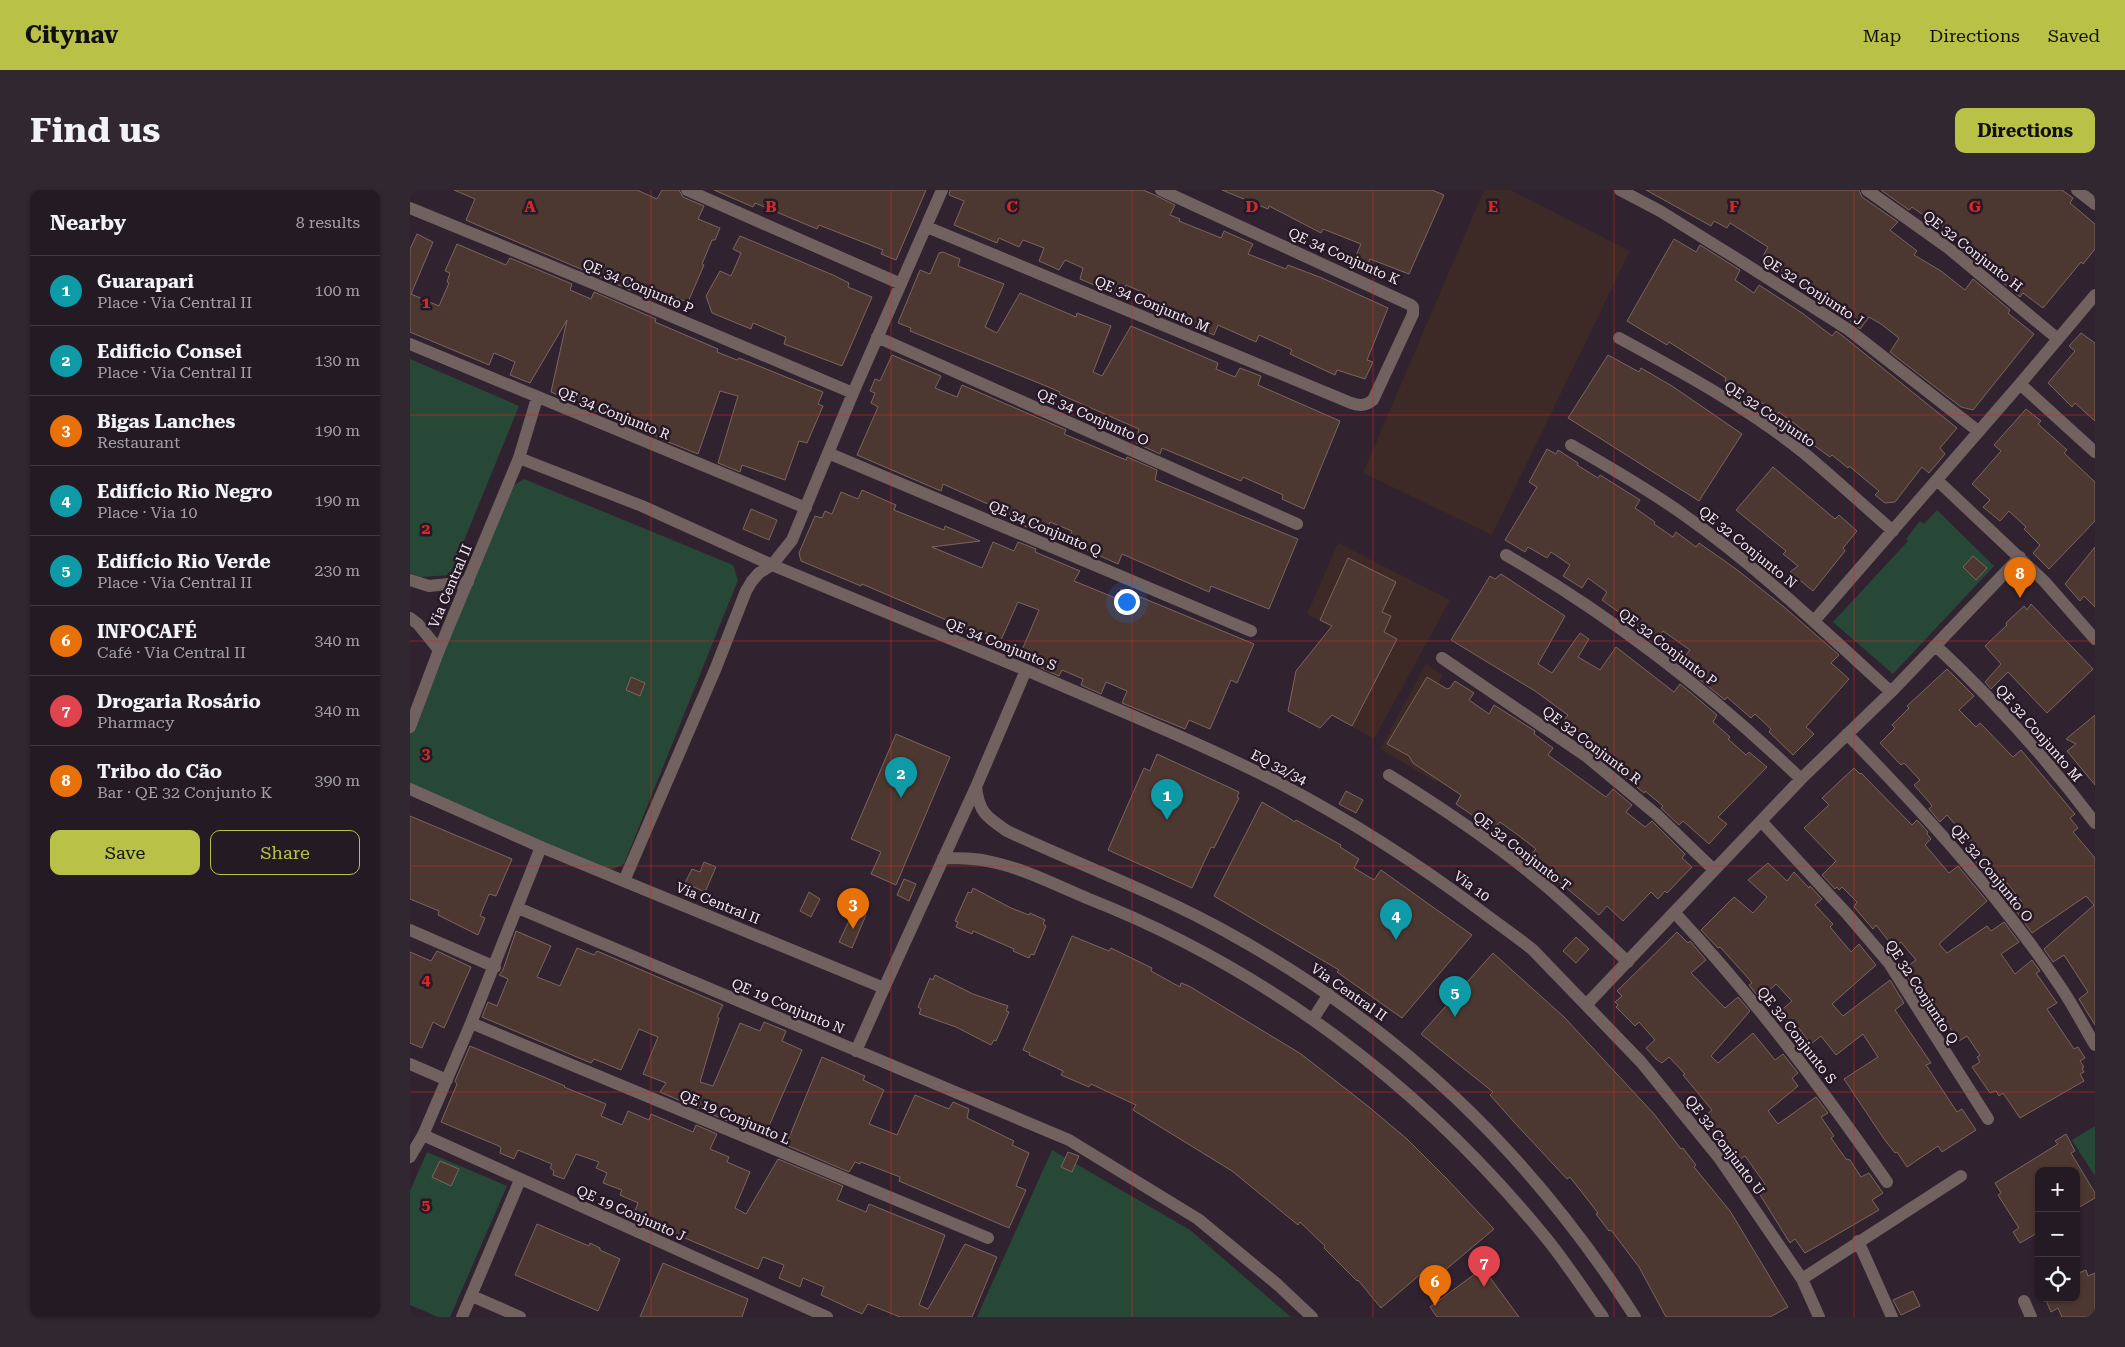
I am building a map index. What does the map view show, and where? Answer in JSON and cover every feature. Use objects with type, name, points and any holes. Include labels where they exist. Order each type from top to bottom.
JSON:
[{"type":"street","points":[[687,190],[901,284]]},
{"type":"street","points":[[624,880],[715,670],[746,591],[759,573],[772,565],[792,540],[877,337],[942,190]]},
{"type":"street","name":"QE 34 Conjunto K","points":[[1160,190],[1395,296],[1416,303],[1413,314],[1377,394],[1366,405]]},
{"type":"street","name":"QE 32 Conjunto J","points":[[1620,190],[1660,211],[1849,330],[1978,431]]},
{"type":"street","name":"QE 32 Conjunto H","points":[[1867,190],[1961,258],[2058,339]]},
{"type":"street","points":[[2077,190],[2095,204]]},
{"type":"street","name":"QE 34 Conjunto P","points":[[410,208],[853,393]]},
{"type":"street","name":"QE 34 Conjunto M","points":[[926,227],[1351,403],[1359,406],[1366,405]]},
{"type":"street","points":[[1814,621],[2095,295]]},
{"type":"street","name":"QE 34 Conjunto O","points":[[877,337],[1297,524]]},
{"type":"street","name":"QE 32 Conjunto","points":[[1619,338],[1726,400],[1771,430],[1803,453],[1893,531]]},
{"type":"street","name":"QE 34 Conjunto R","points":[[410,344],[806,508]]},
{"type":"street","points":[[2020,384],[2095,452]]},
{"type":"street","name":"Via Central II","points":[[410,727],[439,650],[519,458],[537,398]]},
{"type":"street","name":"QE 32 Conjunto N","points":[[1571,444],[1640,485],[1684,515],[1814,621],[1891,692]]},
{"type":"street","name":"QE 34 Conjunto Q","points":[[828,453],[1251,631]]},
{"type":"street","points":[[519,458],[642,506],[772,565]]},
{"type":"street","points":[[1937,480],[2020,557],[2059,597],[2095,639]]},
{"type":"street","name":"QE 32 Conjunto P","points":[[1506,555],[1553,582],[1637,641],[1710,697],[1759,739],[1801,779]]},
{"type":"street","points":[[1586,1005],[1801,779],[1891,692],[2020,557]]},
{"type":"street","name":"QE 34 Conjunto S","points":[[772,565],[1026,670],[1217,754]]},
{"type":"street","points":[[410,580],[429,586],[468,582]]},
{"type":"street","points":[[410,618],[418,624],[439,650]]},
{"type":"street","name":"QE 32 Conjunto M","points":[[1936,646],[2026,736],[2095,822]]},
{"type":"street","name":"QE 32 Conjunto R","points":[[1442,658],[1586,756],[1658,815],[1714,870]]},
{"type":"street","points":[[856,1051],[976,788],[1026,670]]},
{"type":"street","name":"QE 32 Conjunto O","points":[[1847,734],[1942,834],[2018,928],[2061,987],[2095,1045]]},
{"type":"street","name":"EQ 32/34","points":[[1217,754],[1279,783],[1326,809]]},
{"type":"street","name":"QE 32 Conjunto T","points":[[1389,775],[1433,802],[1493,844],[1546,887],[1628,962]]},
{"type":"street","name":"Via Central II","points":[[976,788],[978,804],[988,818],[1006,831],[1138,888],[1224,930],[1329,994],[1392,1040],[1448,1089],[1541,1187],[1575,1230],[1635,1317]]},
{"type":"street","name":"Via Central II","points":[[410,789],[541,847],[884,988]]},
{"type":"street","name":"Via 10","points":[[1326,809],[1374,837],[1453,890],[1521,940],[1586,1005]]},
{"type":"street","name":"QE 32 Conjunto Q","points":[[1762,822],[1848,915],[1888,963],[1988,1120]]},
{"type":"street","points":[[410,1157],[423,1135],[495,967],[541,847]]},
{"type":"street","points":[[943,858],[968,858],[994,862],[1113,908],[1214,958],[1251,979],[1313,1019],[1356,1051],[1417,1102],[1496,1180],[1543,1234],[1603,1317]]},
{"type":"street","name":"QE 19 Conjunto N","points":[[518,908],[1048,1131],[1076,1145],[1198,1220],[1278,1285],[1312,1317]]},
{"type":"street","name":"QE 32 Conjunto S","points":[[1675,913],[1781,1035],[1886,1182]]},
{"type":"street","points":[[410,930],[495,967]]},
{"type":"street","points":[[1313,1019],[1329,994]]},
{"type":"street","name":"QE 32 Conjunto U","points":[[1586,1005],[1640,1062],[1720,1159],[1802,1280],[1819,1317]]},
{"type":"street","name":"QE 19 Conjunto L","points":[[471,1023],[988,1238]]},
{"type":"street","points":[[410,1064],[447,1080]]},
{"type":"street","name":"QE 19 Conjunto J","points":[[423,1135],[828,1317]]},
{"type":"street","points":[[1802,1280],[1858,1241],[1961,1176]]},
{"type":"street","points":[[462,1317],[520,1180]]},
{"type":"street","points":[[1858,1241],[1892,1317]]},
{"type":"street","points":[[472,1296],[520,1317]]},
{"type":"street","points":[[2024,1301],[2031,1317]]},
{"type":"shaded area","points":[[1484,190],[1510,190],[1630,251],[1492,535],[1363,473]]},
{"type":"shaded area","points":[[1338,543],[1450,600],[1374,739],[1334,717],[1368,648],[1307,614]]},
{"type":"shaded area","points":[[1426,664],[1443,675],[1418,719],[1458,744],[1436,782],[1380,749]]},
{"type":"green space","points":[[410,359],[519,406],[450,575],[421,577],[410,573]]},
{"type":"green space","points":[[524,479],[733,565],[738,580],[624,864],[611,870],[410,787],[410,721],[513,486]]},
{"type":"green space","points":[[1937,510],[1994,566],[1893,674],[1833,622],[1908,541],[1906,539],[1920,521],[1924,524]]},
{"type":"green space","points":[[2095,1126],[2095,1176],[2072,1140]]},
{"type":"green space","points":[[1052,1150],[1190,1230],[1291,1317],[977,1317]]},
{"type":"green space","points":[[427,1152],[507,1186],[450,1317],[438,1317],[410,1305],[410,1191]]},
{"type":"building","points":[[454,190],[637,190],[657,199],[662,190],[679,190],[683,197],[704,206],[698,219],[720,228],[715,240],[712,240],[702,264],[704,265],[688,302],[667,294],[663,304],[466,220],[475,199]]},
{"type":"building","points":[[714,190],[926,190],[896,260],[881,254],[883,250],[819,225],[817,229],[755,203],[753,207]]},
{"type":"building","points":[[950,190],[1143,190],[1175,205],[1170,215],[1180,219],[1179,221],[1221,238],[1224,231],[1253,244],[1248,254],[1286,269],[1288,265],[1322,278],[1388,308],[1367,360],[1373,362],[1365,379],[1337,370],[1335,375],[1290,354],[1292,350],[1259,335],[1256,342],[1218,325],[1214,335],[1143,305],[1149,295],[1126,285],[1122,297],[1080,279],[1083,268],[1065,260],[1059,270],[1039,261],[1044,248],[1023,240],[1019,247],[999,238],[997,243],[954,225],[964,201],[949,195]]},
{"type":"building","points":[[1222,190],[1432,190],[1444,195],[1409,274],[1370,259],[1368,264],[1355,258],[1361,244],[1323,229],[1321,233],[1269,206],[1268,209]]},
{"type":"building","points":[[1646,190],[1859,190],[1862,197],[1898,222],[1890,230],[1917,251],[1914,255],[1941,271],[1965,290],[1973,279],[2010,310],[2008,313],[2034,334],[1973,410],[1961,407],[1890,352],[1899,338],[1881,324],[1869,317],[1860,329],[1848,319],[1850,317],[1762,258],[1768,247],[1730,223],[1727,228],[1714,221],[1711,226]]},
{"type":"building","points":[[1881,190],[2062,190],[2073,198],[2070,203],[2095,224],[2095,249],[2083,264],[2081,262],[2043,308],[2023,293],[2020,297],[1983,266],[1986,262],[1972,252],[1973,249],[1937,222],[1936,224],[1912,207],[1909,210]]},
{"type":"building","points":[[417,234],[433,242],[411,294],[439,306],[449,283],[447,282],[450,273],[445,271],[457,244],[506,265],[510,258],[572,284],[570,290],[591,299],[594,292],[656,319],[655,322],[718,349],[717,352],[737,360],[739,358],[823,392],[818,404],[823,406],[807,443],[799,441],[785,480],[742,465],[740,472],[718,463],[738,396],[720,391],[698,454],[656,437],[657,429],[638,421],[635,428],[551,392],[567,320],[530,383],[510,375],[515,362],[494,353],[489,365],[410,332],[410,249]]},
{"type":"building","points":[[740,236],[833,275],[849,283],[848,287],[872,297],[842,366],[784,344],[786,337],[753,323],[751,329],[712,313],[706,296],[720,271],[731,276],[741,253],[733,249]]},
{"type":"building","points":[[1674,239],[1696,252],[1700,245],[1740,270],[1735,280],[1754,293],[1759,285],[1802,313],[1832,336],[1836,331],[1957,428],[1940,448],[1945,454],[1929,473],[1922,467],[1895,502],[1885,503],[1875,495],[1879,491],[1849,466],[1848,468],[1832,455],[1830,457],[1812,444],[1804,437],[1807,433],[1779,412],[1778,414],[1759,401],[1757,403],[1725,381],[1726,378],[1669,342],[1667,345],[1627,321]]},
{"type":"building","points":[[943,252],[960,259],[958,266],[1004,284],[985,327],[997,333],[1020,293],[1076,317],[1077,313],[1111,326],[1093,372],[1102,376],[1131,326],[1218,363],[1216,369],[1235,377],[1240,368],[1261,376],[1258,385],[1340,421],[1304,509],[1282,499],[1283,495],[1243,477],[1241,481],[1162,448],[1160,454],[1136,443],[1139,429],[1059,394],[1060,392],[1046,386],[910,331],[911,328],[898,323],[920,270],[930,274],[939,253]]},
{"type":"building","points":[[2081,333],[2095,343],[2095,421],[2075,403],[2072,407],[2048,383],[2075,351],[2069,346]]},
{"type":"building","points":[[892,355],[941,376],[935,388],[957,397],[962,385],[1066,430],[1064,434],[1126,460],[1127,457],[1157,470],[1155,480],[1298,539],[1269,609],[1211,586],[1209,592],[1122,554],[1118,564],[1067,541],[1072,531],[1050,522],[1045,535],[1009,519],[1010,514],[943,484],[941,491],[857,455],[878,407],[871,403],[875,393],[870,391],[875,379],[880,381]]},
{"type":"building","points":[[1608,355],[1639,372],[1641,368],[1672,386],[1742,434],[1699,501],[1568,418]]},
{"type":"building","points":[[2026,409],[2041,421],[2038,424],[2067,450],[2064,453],[2095,482],[2095,521],[2049,569],[2033,553],[2040,545],[2024,529],[2026,527],[2009,511],[2000,521],[1983,507],[1990,500],[1972,484],[2001,451],[1994,445]]},
{"type":"building","points":[[1547,449],[1556,454],[1558,450],[1598,478],[1600,475],[1640,500],[1635,508],[1655,522],[1654,524],[1673,537],[1676,532],[1696,547],[1699,543],[1736,569],[1784,607],[1839,655],[1831,663],[1849,679],[1806,727],[1814,734],[1793,755],[1769,732],[1771,729],[1755,714],[1751,718],[1727,697],[1725,700],[1690,672],[1693,668],[1682,660],[1690,650],[1663,631],[1657,640],[1602,600],[1607,592],[1588,578],[1582,588],[1563,576],[1570,565],[1551,552],[1547,558],[1528,547],[1525,552],[1505,540],[1537,487],[1529,482]]},
{"type":"building","points":[[1773,467],[1835,519],[1839,515],[1857,531],[1843,548],[1845,551],[1813,591],[1790,572],[1798,566],[1783,554],[1786,551],[1736,510]]},
{"type":"building","points":[[862,490],[896,505],[894,510],[944,530],[945,526],[980,541],[932,547],[982,568],[993,542],[1014,551],[1018,542],[1036,549],[1035,552],[1080,571],[1074,581],[1118,599],[1121,589],[1254,644],[1237,683],[1231,680],[1210,729],[1189,720],[1185,729],[1122,703],[1127,691],[1106,682],[1101,694],[1081,685],[1083,679],[1062,670],[1059,676],[1039,667],[1044,659],[1022,650],[1039,610],[1018,602],[1001,640],[980,631],[979,634],[862,584],[861,586],[801,561],[799,553],[815,516],[822,518],[825,511],[832,514],[841,492],[858,499]]},
{"type":"building","points":[[751,509],[777,520],[769,540],[743,529]]},
{"type":"building","points":[[2095,547],[2095,607],[2084,596],[2080,601],[2065,584]]},
{"type":"building","points":[[1973,556],[1987,568],[1976,580],[1963,567]]},
{"type":"building","points":[[1348,558],[1396,582],[1382,612],[1391,616],[1384,632],[1397,639],[1352,726],[1332,715],[1320,728],[1288,711],[1296,671],[1332,626],[1320,620]]},
{"type":"building","points":[[1501,574],[1565,616],[1538,664],[1552,673],[1580,633],[1589,639],[1578,657],[1600,670],[1616,647],[1674,692],[1680,684],[1717,715],[1713,722],[1730,737],[1728,739],[1746,755],[1749,752],[1767,767],[1718,817],[1727,824],[1709,844],[1683,821],[1679,825],[1661,808],[1663,806],[1625,777],[1599,753],[1600,748],[1564,720],[1568,715],[1535,691],[1451,640],[1490,576],[1495,579]]},
{"type":"building","points":[[2031,604],[2093,669],[2047,713],[2008,672],[1991,689],[1985,682],[2001,664],[1985,646],[2024,606],[2027,610]]},
{"type":"building","points":[[1947,669],[1974,696],[1959,710],[1976,727],[1980,723],[2013,757],[2021,750],[2075,814],[2070,818],[2078,828],[2073,832],[2095,858],[2095,1025],[2079,999],[2088,992],[2064,955],[2053,962],[2044,949],[2094,905],[2086,896],[2032,933],[2014,908],[2022,902],[2007,883],[1999,890],[1970,855],[1977,850],[1947,815],[1940,822],[1929,809],[1932,806],[1914,785],[1920,780],[1904,763],[1901,765],[1880,743],[1895,728],[1892,725],[1909,708],[1907,706]]},
{"type":"building","points":[[631,677],[645,683],[640,696],[626,690]]},
{"type":"building","points":[[1427,677],[1447,689],[1455,681],[1474,693],[1469,700],[1489,714],[1494,705],[1535,731],[1534,734],[1553,748],[1548,755],[1606,797],[1613,789],[1632,805],[1626,812],[1645,827],[1652,821],[1685,854],[1682,858],[1692,867],[1667,893],[1665,891],[1658,899],[1651,892],[1623,921],[1607,906],[1599,915],[1529,857],[1536,849],[1500,822],[1496,827],[1477,813],[1475,817],[1456,804],[1461,795],[1413,763],[1409,756],[1387,744]]},
{"type":"building","points":[[2095,715],[2095,785],[2067,751],[2076,744],[2066,739]]},
{"type":"building","points":[[896,734],[950,757],[896,885],[871,874],[881,852],[851,839]]},
{"type":"building","points":[[1157,754],[1239,792],[1237,797],[1239,798],[1214,848],[1211,847],[1192,888],[1108,850],[1144,768],[1150,771]]},
{"type":"building","points":[[1854,768],[1912,825],[1917,820],[1928,832],[1927,834],[1931,839],[1925,845],[1949,873],[1958,866],[1987,901],[1939,944],[1947,953],[1987,926],[1991,931],[2004,922],[2019,942],[2001,954],[2015,974],[2032,960],[2040,971],[2036,973],[2057,1003],[2047,1009],[2074,1049],[2078,1047],[2085,1058],[2080,1061],[2084,1067],[2082,1068],[2084,1072],[2080,1074],[2084,1081],[2020,1118],[2003,1093],[1999,1096],[1996,1091],[1990,1093],[1972,1067],[1980,1062],[1977,1057],[1980,1055],[1967,1036],[1959,1041],[1920,991],[1917,992],[1903,970],[1916,960],[1901,942],[1894,948],[1876,925],[1873,929],[1854,907],[1857,902],[1842,887],[1839,890],[1837,887],[1835,889],[1822,875],[1836,861],[1804,828],[1829,805],[1822,798]]},
{"type":"building","points":[[1346,791],[1363,800],[1356,813],[1339,804]]},
{"type":"building","points":[[1262,802],[1295,822],[1296,820],[1341,845],[1340,847],[1359,859],[1354,868],[1374,880],[1381,870],[1472,935],[1402,1018],[1337,972],[1339,970],[1214,896]]},
{"type":"building","points":[[410,816],[512,859],[496,896],[489,894],[480,916],[485,918],[478,935],[438,915],[439,911],[410,899]]},
{"type":"building","points":[[704,862],[716,867],[705,892],[685,883],[692,869],[700,872]]},
{"type":"building","points":[[1768,863],[1787,881],[1794,872],[1809,888],[1810,886],[1822,899],[1815,905],[1833,924],[1830,927],[1851,952],[1859,944],[1876,965],[1832,1004],[1843,1016],[1890,980],[1904,1003],[1895,1010],[1931,1063],[1926,1065],[1957,1112],[1962,1109],[1976,1130],[1942,1152],[1938,1146],[1907,1167],[1897,1152],[1895,1153],[1884,1139],[1844,1079],[1878,1057],[1863,1034],[1836,1055],[1821,1036],[1811,1044],[1797,1026],[1793,1029],[1779,1012],[1792,1001],[1776,984],[1760,999],[1749,985],[1752,983],[1748,978],[1720,947],[1718,948],[1701,930],[1734,897],[1753,913],[1767,897],[1748,880]]},
{"type":"building","points":[[904,879],[916,884],[909,901],[897,895]]},
{"type":"building","points":[[973,888],[1011,908],[1029,915],[1030,913],[1045,920],[1043,924],[1046,926],[1034,955],[1031,954],[1029,958],[1013,951],[1014,949],[973,931],[972,934],[956,927],[958,922],[955,921],[968,892],[971,893]]},
{"type":"building","points":[[809,892],[820,899],[811,917],[800,911]]},
{"type":"building","points":[[854,910],[866,915],[852,948],[839,942]]},
{"type":"building","points":[[516,931],[551,946],[537,977],[560,986],[577,948],[594,955],[597,951],[723,1005],[717,1017],[719,1018],[700,1082],[713,1086],[740,1023],[760,1031],[764,1022],[786,1031],[782,1041],[802,1050],[766,1133],[745,1125],[744,1128],[660,1092],[666,1083],[643,1074],[658,1037],[639,1029],[621,1070],[594,1059],[591,1063],[482,1017],[488,1002],[497,1006],[508,979],[499,975],[503,970]]},
{"type":"building","points":[[1677,932],[1688,943],[1690,941],[1706,960],[1691,973],[1725,1008],[1738,997],[1750,1011],[1711,1056],[1718,1063],[1753,1033],[1775,1060],[1783,1054],[1798,1073],[1792,1078],[1798,1086],[1768,1111],[1778,1124],[1816,1097],[1828,1113],[1821,1117],[1834,1136],[1831,1138],[1846,1159],[1850,1160],[1861,1177],[1869,1173],[1883,1193],[1872,1200],[1879,1210],[1805,1253],[1795,1239],[1790,1243],[1757,1190],[1765,1184],[1745,1156],[1736,1162],[1703,1117],[1712,1110],[1683,1075],[1685,1074],[1669,1057],[1662,1063],[1656,1059],[1646,1048],[1655,1040],[1639,1022],[1635,1026],[1616,1007],[1618,1005],[1615,1002],[1622,996],[1617,991]]},
{"type":"building","points":[[1072,936],[1109,951],[1111,948],[1152,968],[1151,971],[1180,987],[1181,983],[1189,986],[1301,1054],[1407,1139],[1494,1229],[1431,1282],[1423,1272],[1381,1308],[1358,1280],[1300,1222],[1298,1225],[1232,1171],[1133,1110],[1136,1105],[1091,1084],[1089,1087],[1061,1075],[1063,1071],[1029,1055],[1030,1053],[1023,1050]]},
{"type":"building","points":[[1576,937],[1589,949],[1576,963],[1563,951]]},
{"type":"building","points":[[437,951],[471,967],[444,1028],[433,1022],[422,1048],[410,1043],[410,952],[431,961]]},
{"type":"building","points":[[1493,953],[1564,1017],[1654,1114],[1681,1149],[1683,1148],[1696,1165],[1694,1167],[1730,1211],[1788,1307],[1770,1317],[1666,1317],[1639,1267],[1611,1230],[1609,1231],[1596,1214],[1598,1213],[1570,1177],[1567,1179],[1514,1122],[1490,1095],[1493,1092],[1421,1034]]},
{"type":"building","points":[[935,975],[973,994],[1008,1006],[1006,1011],[1009,1012],[996,1041],[994,1040],[991,1045],[956,1027],[919,1014],[921,1009],[918,1007],[930,978],[933,980]]},
{"type":"building","points":[[470,1046],[606,1104],[601,1116],[622,1125],[628,1111],[649,1120],[651,1114],[693,1132],[696,1125],[717,1134],[710,1149],[729,1157],[727,1162],[750,1172],[735,1208],[746,1214],[778,1159],[843,1186],[837,1200],[866,1212],[869,1204],[945,1235],[919,1305],[928,1309],[965,1244],[997,1257],[972,1317],[900,1317],[868,1304],[862,1314],[821,1295],[824,1287],[803,1278],[800,1287],[779,1278],[784,1265],[763,1257],[758,1269],[633,1216],[638,1203],[620,1195],[622,1190],[603,1183],[607,1173],[596,1168],[599,1162],[576,1154],[564,1179],[553,1175],[554,1171],[550,1168],[552,1164],[518,1150],[514,1159],[500,1153],[501,1148],[499,1146],[441,1122],[457,1084],[455,1081]]},
{"type":"building","points":[[822,1057],[865,1076],[863,1080],[884,1090],[869,1124],[897,1135],[915,1095],[949,1109],[953,1102],[969,1109],[967,1118],[1014,1141],[1012,1145],[1029,1153],[1016,1186],[1026,1190],[1009,1228],[899,1181],[900,1177],[861,1162],[860,1164],[855,1162],[849,1172],[786,1145]]},
{"type":"building","points":[[2066,1134],[2075,1151],[2071,1153],[2079,1167],[2035,1167],[2035,1234],[2020,1243],[2013,1232],[2019,1228],[1998,1195],[2001,1193],[1995,1183],[2058,1144],[2055,1141]]},
{"type":"building","points":[[1068,1152],[1079,1156],[1072,1172],[1061,1167]]},
{"type":"building","points":[[440,1161],[459,1169],[451,1186],[432,1177]]},
{"type":"building","points":[[2080,1168],[2095,1193],[2095,1198],[2080,1207]]},
{"type":"building","points":[[537,1224],[589,1246],[590,1243],[620,1259],[598,1311],[515,1275]]},
{"type":"building","points":[[663,1263],[748,1299],[742,1317],[640,1317]]},
{"type":"building","points":[[1483,1268],[1519,1317],[1437,1317],[1430,1307]]},
{"type":"building","points":[[2086,1270],[2088,1276],[2095,1273],[2095,1317],[2062,1317],[2058,1308],[2051,1312],[2047,1302],[2080,1302],[2080,1272]]},
{"type":"building","points":[[1913,1291],[1920,1306],[1901,1315],[1893,1300]]},
{"type":"place","name":"Tribo do Cão","points":[[2020,598]]},
{"type":"place","name":"Edificio Consei","points":[[901,798]]},
{"type":"place","name":"Guarapari","points":[[1167,820]]},
{"type":"place","name":"Bigas Lanches","points":[[853,929]]},
{"type":"place","name":"Edifício Rio Negro","points":[[1396,940]]},
{"type":"place","name":"Edifício Rio Verde","points":[[1455,1017]]},
{"type":"place","name":"Drogaria Rosário","points":[[1484,1287]]},
{"type":"place","name":"INFOCAFÉ","points":[[1435,1306]]}]
